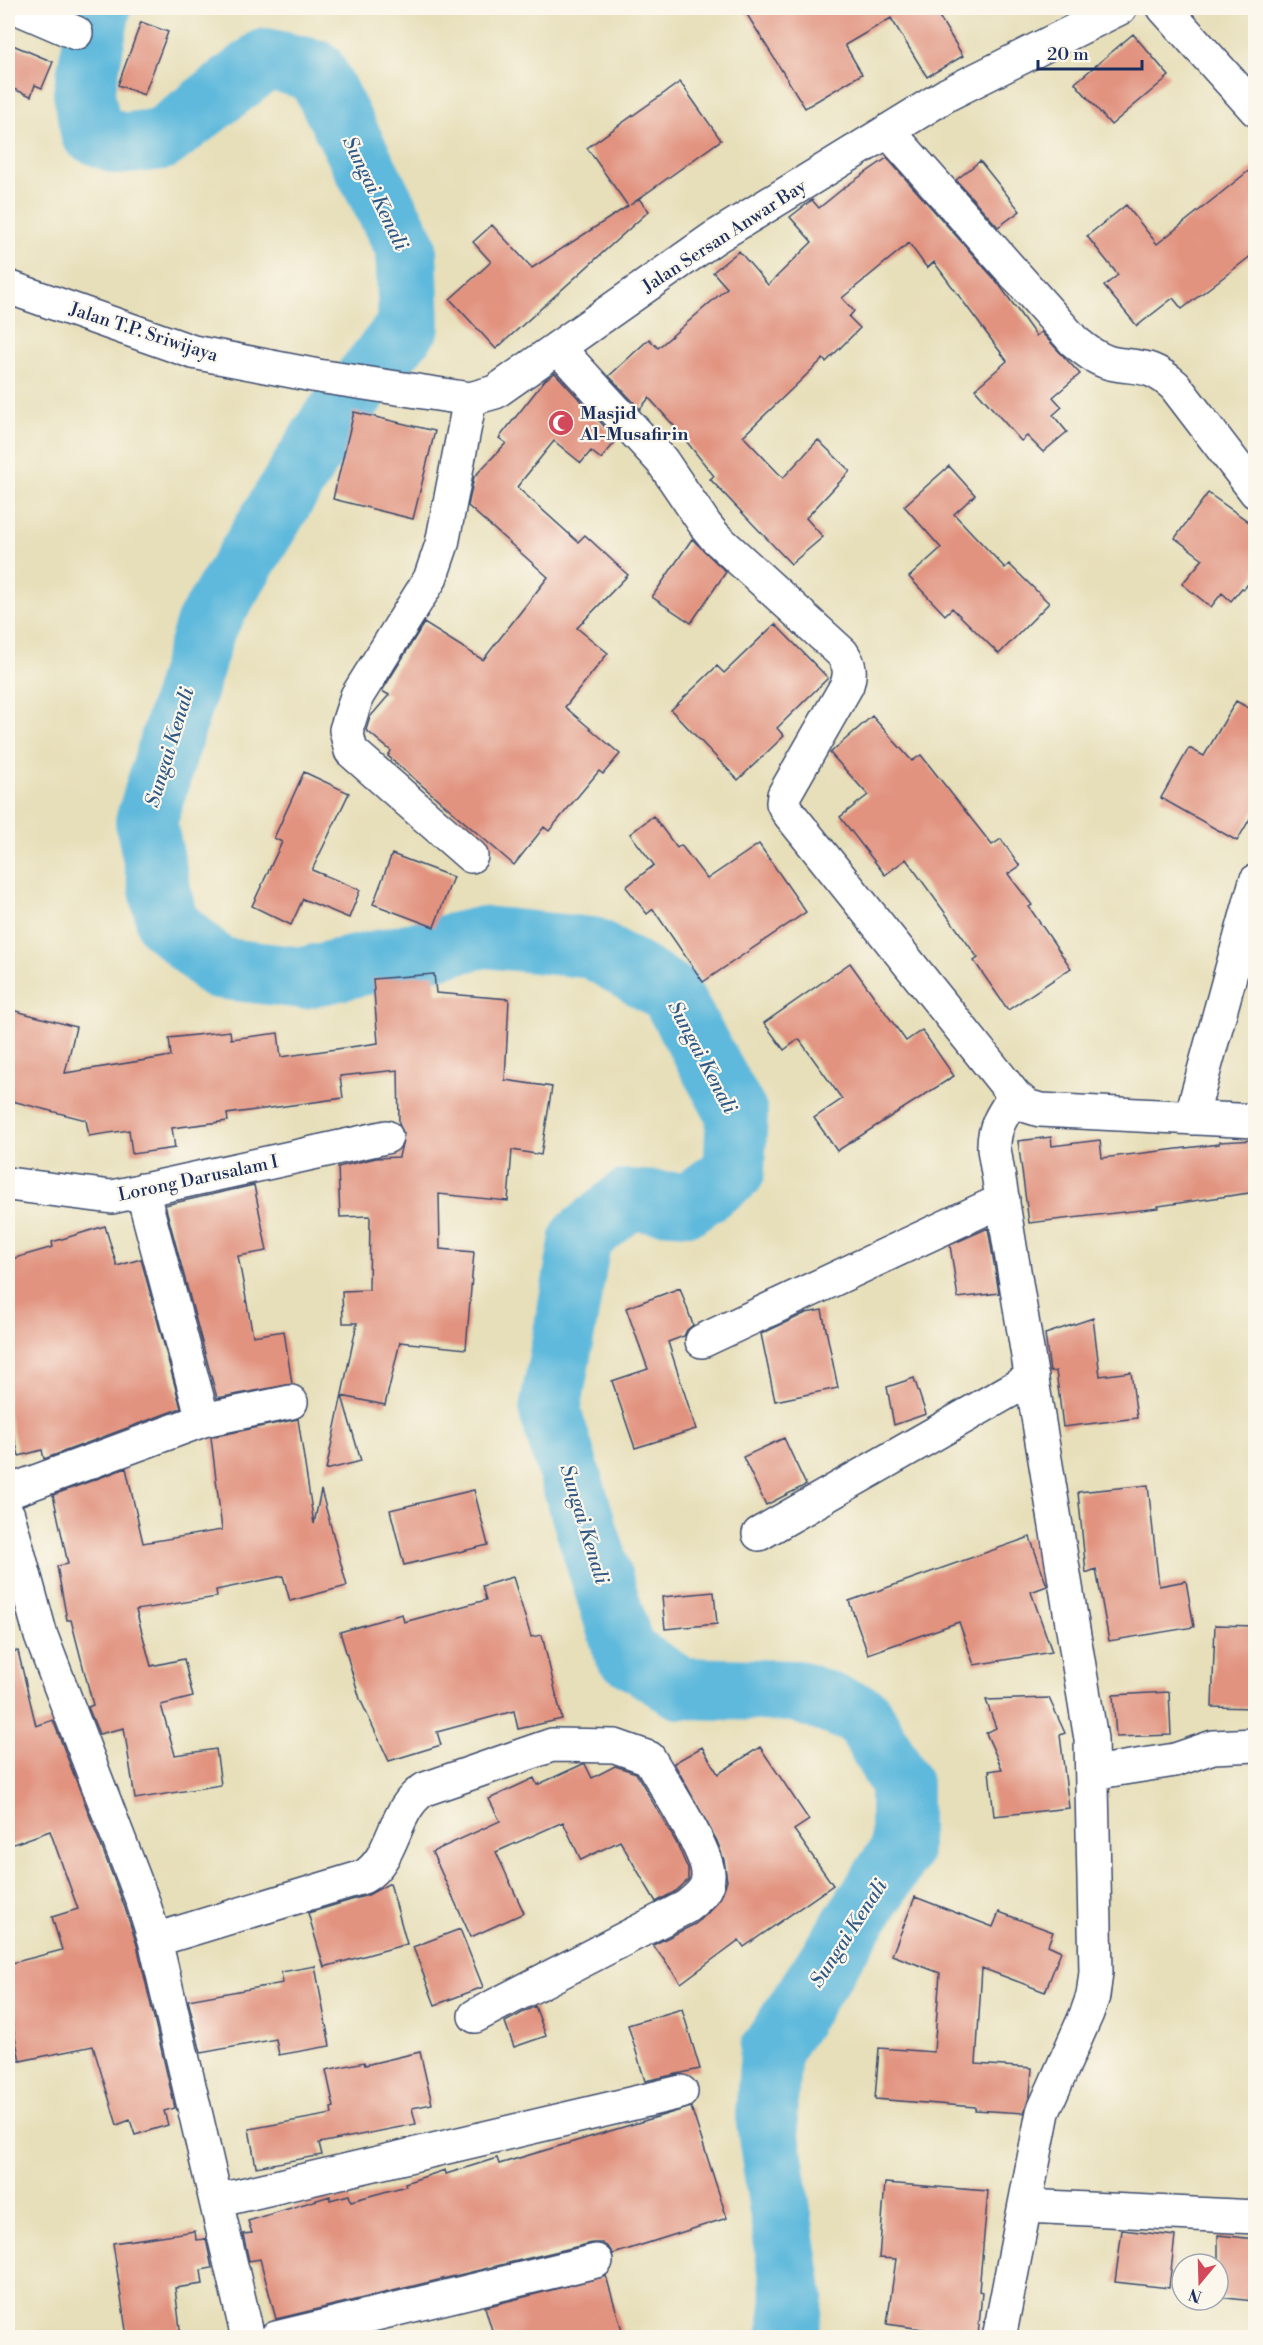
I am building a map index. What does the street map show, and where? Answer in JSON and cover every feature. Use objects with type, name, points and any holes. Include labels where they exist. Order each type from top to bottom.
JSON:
[{"type":"street","points":[[18,8],[76,33]]},
{"type":"street","name":"Jalan Sersan Anwar Bay","points":[[318,376],[461,398],[495,392],[714,238],[948,94],[1120,8]]},
{"type":"street","points":[[1164,8],[1256,110]]},
{"type":"street","points":[[888,131],[1074,341],[1095,357],[1110,363],[1152,368],[1162,374],[1175,386],[1256,492]]},
{"type":"street","name":"Jalan T.P. Sriwijaya","points":[[8,287],[194,352],[318,376]]},
{"type":"street","points":[[558,348],[662,461],[715,537],[842,653],[849,664],[850,673],[847,685],[784,795],[783,803],[787,812],[1015,1096],[1027,1106],[1040,1110],[1256,1121]]},
{"type":"street","points":[[461,398],[442,544],[430,579],[357,696],[346,730],[351,751],[471,856]]},
{"type":"street","points":[[1191,1118],[1256,881]]},
{"type":"street","points":[[999,2337],[1043,2112],[1093,1996],[1096,1972],[1091,1739],[993,1136],[996,1125],[1015,1096]]},
{"type":"street","name":"Lorong Darusalam I","points":[[8,1184],[112,1197],[386,1137]]},
{"type":"street","points":[[142,1190],[203,1420]]},
{"type":"street","points":[[702,1341],[1003,1200]]},
{"type":"street","points":[[759,1534],[1032,1377]]},
{"type":"street","points":[[8,1492],[203,1420],[291,1402]]},
{"type":"street","points":[[8,1515],[41,1636],[143,1902],[155,1940],[248,2337]]},
{"type":"street","points":[[155,1940],[369,1874],[381,1862],[416,1794],[425,1789],[552,1745],[615,1746],[650,1758],[702,1853],[708,1874],[704,1891],[686,1907],[475,2016]]},
{"type":"street","points":[[1092,1773],[1175,1760],[1213,1747],[1256,1746]]},
{"type":"street","points":[[216,2201],[681,2092]]},
{"type":"street","points":[[1025,2206],[1256,2217]]},
{"type":"street","points":[[276,2337],[596,2261]]},
{"type":"building","points":[[743,8],[934,8],[963,56],[927,77],[891,18],[845,45],[862,74],[805,108]]},
{"type":"building","points":[[141,22],[168,32],[144,95],[118,85]]},
{"type":"building","points":[[1133,34],[1169,76],[1111,125],[1075,83]]},
{"type":"building","points":[[8,43],[53,62],[42,88],[35,85],[31,96],[8,87]]},
{"type":"building","points":[[680,82],[721,140],[630,205],[639,199],[649,211],[496,349],[450,299],[491,262],[473,242],[492,225],[532,268],[628,206],[587,148]]},
{"type":"building","points":[[887,158],[998,283],[1036,336],[1041,332],[1080,374],[1053,397],[1062,407],[1053,415],[1067,432],[1043,452],[1027,436],[1021,441],[975,389],[1007,361],[934,262],[927,268],[909,243],[842,298],[854,311],[849,317],[860,328],[826,362],[823,359],[743,436],[783,478],[818,440],[850,471],[806,518],[823,537],[791,564],[710,479],[714,476],[649,398],[640,409],[609,376],[649,339],[658,348],[727,288],[713,272],[739,251],[768,285],[812,242],[790,217],[812,200],[819,208]]},
{"type":"building","points":[[980,161],[1020,211],[998,227],[956,180]]},
{"type":"building","points":[[1256,165],[1256,252],[1182,309],[1173,298],[1137,326],[1104,286],[1118,275],[1087,236],[1126,205],[1157,244]]},
{"type":"building","points":[[555,373],[617,440],[601,459],[591,451],[581,463],[554,441],[517,487],[578,542],[585,535],[628,575],[577,628],[608,653],[565,707],[620,754],[603,774],[599,771],[549,831],[544,827],[514,865],[388,756],[391,751],[366,730],[370,717],[389,695],[382,691],[424,623],[483,660],[548,577],[468,506],[474,477],[506,443],[499,438],[545,380]]},
{"type":"building","points":[[354,412],[435,431],[413,519],[333,499]]},
{"type":"building","points":[[949,466],[975,495],[954,514],[1005,568],[1009,564],[1049,603],[999,654],[952,608],[945,615],[909,577],[941,548],[904,506]]},
{"type":"building","points":[[1208,493],[1256,527],[1256,574],[1231,601],[1222,593],[1211,607],[1182,584],[1203,559],[1175,538]]},
{"type":"building","points":[[692,539],[726,572],[691,623],[652,597]]},
{"type":"building","points":[[775,624],[828,678],[777,728],[784,736],[738,780],[671,710],[717,666],[724,673]]},
{"type":"building","points":[[1236,701],[1256,712],[1256,808],[1237,841],[1161,798],[1189,748],[1204,756]]},
{"type":"building","points":[[872,716],[912,761],[921,755],[992,845],[1001,839],[1020,866],[1008,874],[1032,905],[1029,907],[1071,968],[1008,1010],[974,961],[978,958],[906,859],[885,875],[840,817],[868,795],[830,753]]},
{"type":"building","points":[[304,772],[349,793],[312,870],[360,890],[349,918],[303,899],[291,925],[252,906],[282,842],[274,838]]},
{"type":"building","points":[[653,816],[677,848],[681,845],[707,879],[759,844],[806,912],[703,982],[653,909],[647,914],[626,887],[654,865],[630,834]]},
{"type":"building","points":[[392,854],[453,877],[434,927],[373,904]]},
{"type":"building","points":[[850,963],[906,1041],[922,1030],[954,1076],[837,1151],[814,1118],[842,1099],[799,1039],[784,1050],[764,1023]]},
{"type":"building","points":[[434,974],[436,993],[509,999],[505,1080],[552,1087],[541,1155],[512,1150],[508,1201],[439,1194],[440,1249],[474,1252],[466,1349],[400,1342],[385,1405],[342,1396],[361,1461],[326,1470],[357,1323],[343,1323],[342,1291],[369,1290],[370,1216],[340,1217],[338,1167],[376,1158],[399,1157],[404,1134],[399,1124],[398,1070],[340,1076],[343,1098],[227,1114],[228,1121],[172,1128],[175,1148],[132,1154],[129,1130],[89,1136],[86,1120],[8,1100],[8,1009],[76,1027],[65,1073],[171,1056],[169,1038],[230,1031],[231,1039],[278,1033],[281,1057],[378,1043],[373,979]]},
{"type":"building","points":[[1051,1137],[1052,1146],[1100,1140],[1102,1158],[1219,1144],[1219,1142],[1256,1140],[1256,1192],[1158,1206],[1159,1208],[1029,1223],[1018,1141]]},
{"type":"building","points":[[254,1185],[267,1251],[238,1256],[253,1336],[284,1331],[292,1384],[217,1398],[165,1205]]},
{"type":"building","points":[[105,1226],[117,1266],[141,1259],[181,1408],[44,1459],[42,1450],[19,1456],[8,1414],[8,1260],[53,1247],[52,1242]]},
{"type":"building","points":[[988,1228],[999,1293],[958,1298],[950,1245]]},
{"type":"building","points":[[680,1288],[693,1325],[684,1336],[668,1342],[696,1429],[635,1448],[612,1381],[648,1369],[626,1308]]},
{"type":"building","points":[[822,1310],[838,1388],[775,1401],[761,1334],[806,1313]]},
{"type":"building","points":[[1093,1318],[1100,1376],[1131,1372],[1137,1418],[1063,1427],[1056,1371],[1050,1372],[1045,1334]]},
{"type":"building","points":[[914,1378],[926,1414],[894,1425],[887,1387]]},
{"type":"building","points":[[298,1419],[314,1524],[321,1490],[347,1586],[290,1601],[283,1576],[216,1590],[217,1597],[136,1610],[151,1666],[184,1659],[193,1697],[161,1705],[175,1755],[216,1749],[221,1785],[135,1799],[124,1728],[99,1734],[88,1707],[93,1705],[71,1620],[67,1620],[57,1566],[68,1564],[53,1495],[126,1468],[143,1543],[222,1530],[211,1437]]},
{"type":"building","points":[[784,1438],[806,1485],[766,1505],[743,1457]]},
{"type":"building","points":[[1148,1485],[1159,1586],[1186,1581],[1194,1627],[1109,1641],[1096,1569],[1086,1573],[1078,1492]]},
{"type":"building","points":[[474,1490],[488,1545],[404,1565],[390,1510]]},
{"type":"building","points":[[1030,1537],[1047,1586],[1031,1592],[1052,1652],[974,1665],[959,1622],[868,1654],[849,1601]]},
{"type":"building","points":[[513,1577],[531,1637],[542,1635],[562,1719],[518,1729],[514,1711],[437,1732],[441,1745],[389,1761],[360,1699],[340,1632],[402,1614],[404,1622],[486,1600],[482,1586]]},
{"type":"building","points":[[714,1592],[717,1624],[665,1629],[662,1597]]},
{"type":"building","points":[[1215,1625],[1256,1626],[1256,1708],[1212,1707]]},
{"type":"building","points":[[18,1651],[36,1726],[53,1720],[137,1945],[175,2108],[164,2111],[168,2125],[135,2135],[130,2120],[117,2125],[93,2046],[20,2061],[8,2004],[8,1964],[62,1950],[52,1917],[78,1909],[50,1831],[8,1846],[8,1652]]},
{"type":"building","points":[[1169,1692],[1171,1735],[1116,1737],[1113,1695]]},
{"type":"building","points":[[1049,1698],[1065,1733],[1060,1735],[1069,1808],[994,1816],[989,1771],[1002,1769],[986,1733],[996,1728],[986,1700]]},
{"type":"building","points":[[702,1747],[718,1774],[760,1747],[809,1820],[794,1830],[833,1885],[744,1947],[739,1940],[681,1983],[653,1945],[695,1924],[707,1914],[721,1897],[727,1881],[724,1860],[717,1841],[674,1763]]},
{"type":"building","points":[[583,1764],[592,1778],[615,1766],[636,1773],[676,1842],[688,1869],[688,1880],[676,1891],[656,1902],[620,1841],[581,1860],[563,1822],[496,1852],[524,1913],[471,1937],[432,1852],[500,1821],[489,1799],[534,1778],[537,1785]]},
{"type":"building","points":[[390,1883],[407,1944],[324,1967],[308,1913],[368,1895]]},
{"type":"building","points":[[915,1897],[993,1927],[999,1912],[1053,1932],[1048,1945],[1061,1951],[1045,1992],[982,1968],[976,2064],[1032,2068],[1030,2094],[1024,2113],[875,2099],[879,2048],[934,2052],[940,1973],[892,1955]]},
{"type":"building","points":[[460,1929],[483,1987],[435,2005],[413,1947]]},
{"type":"building","points":[[315,1966],[330,2046],[279,2055],[276,2039],[201,2053],[188,2000],[283,1983],[281,1972]]},
{"type":"building","points":[[535,2006],[546,2036],[514,2047],[505,2022]]},
{"type":"building","points":[[682,2009],[700,2069],[645,2081],[628,2025]]},
{"type":"building","points":[[420,2052],[432,2104],[412,2108],[416,2124],[319,2143],[322,2155],[256,2167],[249,2129],[332,2114],[331,2108],[334,2107],[326,2070],[364,2062],[365,2065]]},
{"type":"building","points":[[691,2107],[727,2218],[613,2254],[602,2243],[592,2243],[276,2319],[260,2259],[249,2261],[243,2234],[252,2233],[248,2221],[330,2196],[330,2200],[349,2195],[351,2201],[406,2186],[405,2183],[445,2170],[446,2174],[497,2158],[499,2164]]},
{"type":"building","points":[[885,2183],[988,2191],[979,2291],[982,2292],[978,2337],[936,2337],[936,2331],[887,2324],[896,2259],[879,2258]]},
{"type":"building","points":[[1122,2230],[1175,2236],[1173,2252],[1170,2252],[1169,2288],[1115,2282]]},
{"type":"building","points":[[195,2231],[196,2240],[206,2239],[212,2268],[201,2270],[203,2284],[175,2288],[181,2337],[127,2337],[113,2243]]},
{"type":"building","points":[[1218,2235],[1256,2239],[1256,2278],[1253,2301],[1230,2298],[1230,2252],[1218,2252]]},
{"type":"building","points":[[606,2276],[624,2337],[494,2337],[485,2307]]},
{"type":"waterway","name":"Sungai Kenali","points":[[100,8],[84,93],[91,132],[120,144],[162,139],[266,59],[315,70],[406,247],[409,325],[329,424],[206,625],[146,822],[167,923],[218,968],[303,978],[484,937],[593,948],[670,993],[737,1114],[734,1172],[689,1204],[627,1200],[581,1238],[550,1411],[625,1653],[680,1688],[796,1691],[863,1716],[901,1784],[901,1850],[771,2050],[766,2116],[793,2298],[788,2338]]},
{"type":"place","name":"Masjid Al-Musafirin","points":[[561,423]]}]
